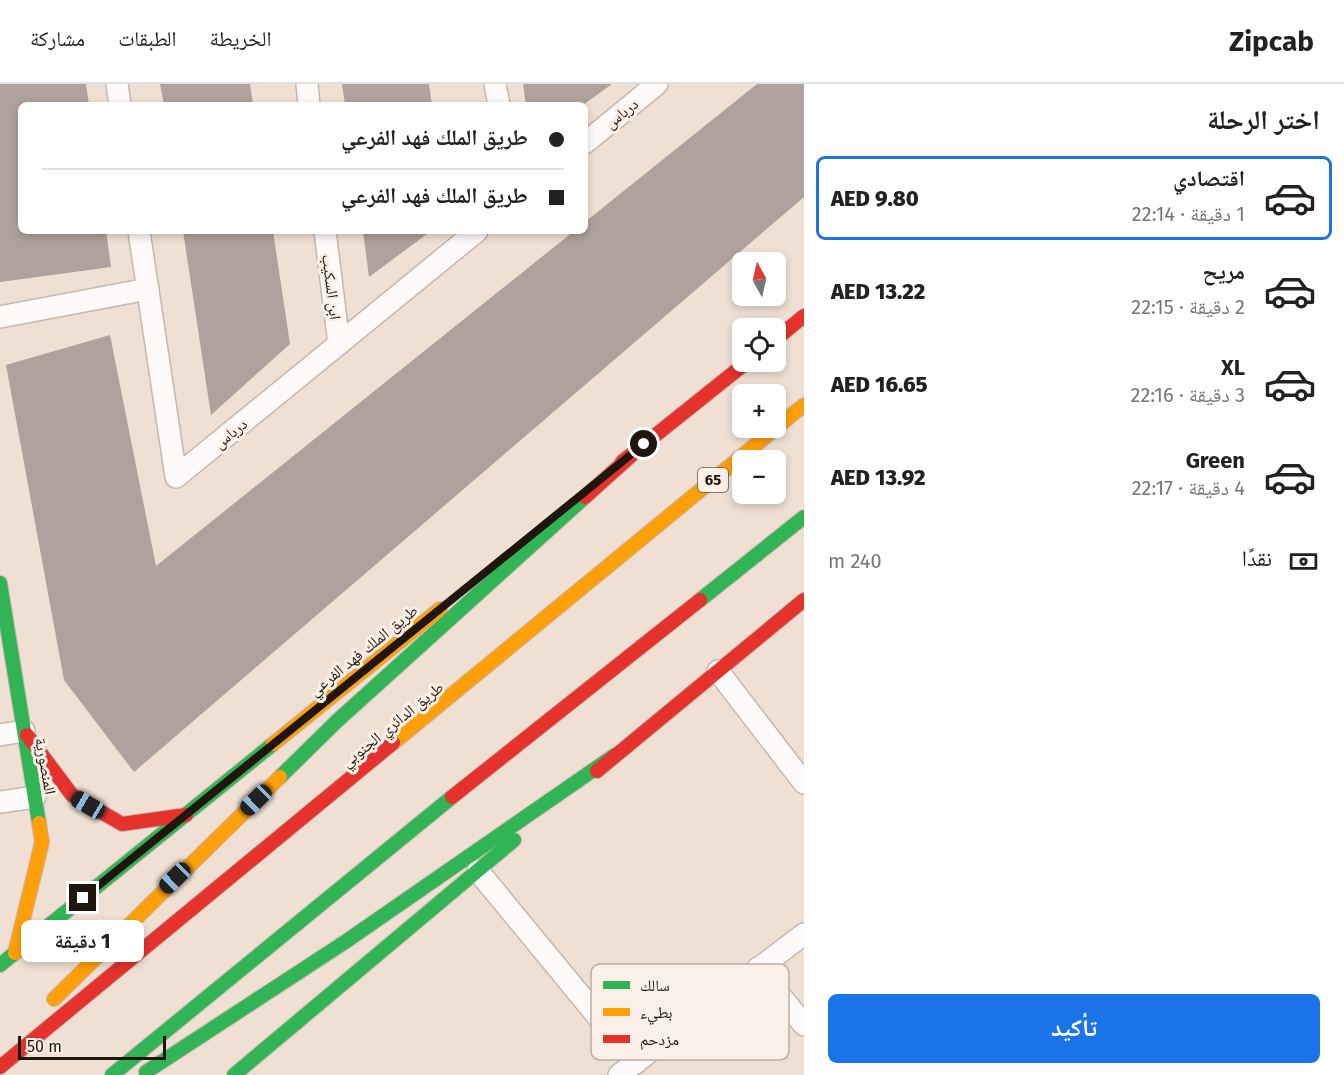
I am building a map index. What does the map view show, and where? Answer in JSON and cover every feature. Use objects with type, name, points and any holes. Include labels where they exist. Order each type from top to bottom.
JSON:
[{"type":"main road","points":[[786,331],[804,316]]},
{"type":"main road","name":"طريق الملك فهد الفرعي","points":[[0,965],[734,372]]},
{"type":"main road","name":"طريق الدائري الجنوبي","points":[[0,1067],[804,405]]},
{"type":"main road","points":[[48,1005],[337,722],[644,444]]},
{"type":"main road","points":[[112,1075],[439,808],[804,517]]},
{"type":"main road","name":"المنصورية","points":[[0,583],[42,842],[15,953]]},
{"type":"main road","points":[[234,1075],[615,755],[804,600]]},
{"type":"main road","points":[[24,730],[72,795],[122,824],[186,815]]},
{"type":"main road","points":[[142,1075],[345,942],[615,755]]},
{"type":"main road","points":[[0,1053],[24,1029]]},
{"type":"main road","points":[[239,1075],[250,1062]]},
{"type":"street","points":[[117,84],[120,102]]},
{"type":"street","points":[[307,84],[309,102]]},
{"type":"street","points":[[495,84],[498,102]]},
{"type":"street","name":"درباس","points":[[588,140],[657,84]]},
{"type":"street","name":"درباس","points":[[139,234],[176,477],[473,234]]},
{"type":"street","name":"ابن السكيب","points":[[325,234],[339,344]]},
{"type":"street","points":[[0,317],[148,290]]},
{"type":"street","points":[[718,671],[804,783]]},
{"type":"street","points":[[0,735],[24,730]]},
{"type":"street","points":[[0,802],[35,797]]},
{"type":"street","points":[[478,871],[591,1021]]},
{"type":"street","points":[[763,964],[804,934]]},
{"type":"street","points":[[789,1006],[804,1025]]},
{"type":"building","points":[[0,84],[86,84],[89,102],[18,102],[18,234],[106,234],[111,267],[0,282]]},
{"type":"building","points":[[160,84],[250,84],[253,102],[163,102]]},
{"type":"building","points":[[342,84],[429,84],[432,102],[345,102]]},
{"type":"building","points":[[523,84],[612,84],[587,102],[526,102]]},
{"type":"building","points":[[757,84],[804,84],[804,197],[740,252],[732,252],[732,259],[134,772],[64,680],[6,365],[110,335],[156,566],[570,234],[588,234],[588,220]]},
{"type":"building","points":[[183,234],[273,234],[290,344],[211,415]]},
{"type":"building","points":[[363,234],[427,234],[369,277]]},
{"type":"traffic: fast","points":[[280,777],[337,721],[585,497]]},
{"type":"traffic: fast","points":[[700,600],[804,517]]},
{"type":"traffic: fast","points":[[0,583],[39,823]]},
{"type":"traffic: fast","points":[[0,965],[273,744]]},
{"type":"traffic: fast","points":[[146,1072],[345,942],[615,755]]},
{"type":"traffic: fast","points":[[112,1075],[452,797]]},
{"type":"traffic: fast","points":[[234,1075],[514,840]]},
{"type":"traffic: slow","points":[[393,743],[804,405]]},
{"type":"traffic: slow","points":[[273,744],[440,609]]},
{"type":"traffic: slow","points":[[54,999],[280,777]]},
{"type":"traffic: slow","points":[[15,953],[42,842],[39,823]]},
{"type":"traffic: jam","points":[[786,331],[804,316]]},
{"type":"traffic: jam","points":[[622,462],[734,372]]},
{"type":"traffic: jam","points":[[585,497],[644,444]]},
{"type":"traffic: jam","points":[[452,797],[700,600]]},
{"type":"traffic: jam","points":[[597,771],[804,600]]},
{"type":"traffic: jam","points":[[27,735],[72,795],[122,824],[186,815]]},
{"type":"traffic: jam","points":[[0,1067],[393,743]]},
{"type":"route","points":[[83,898],[644,444]]}]
